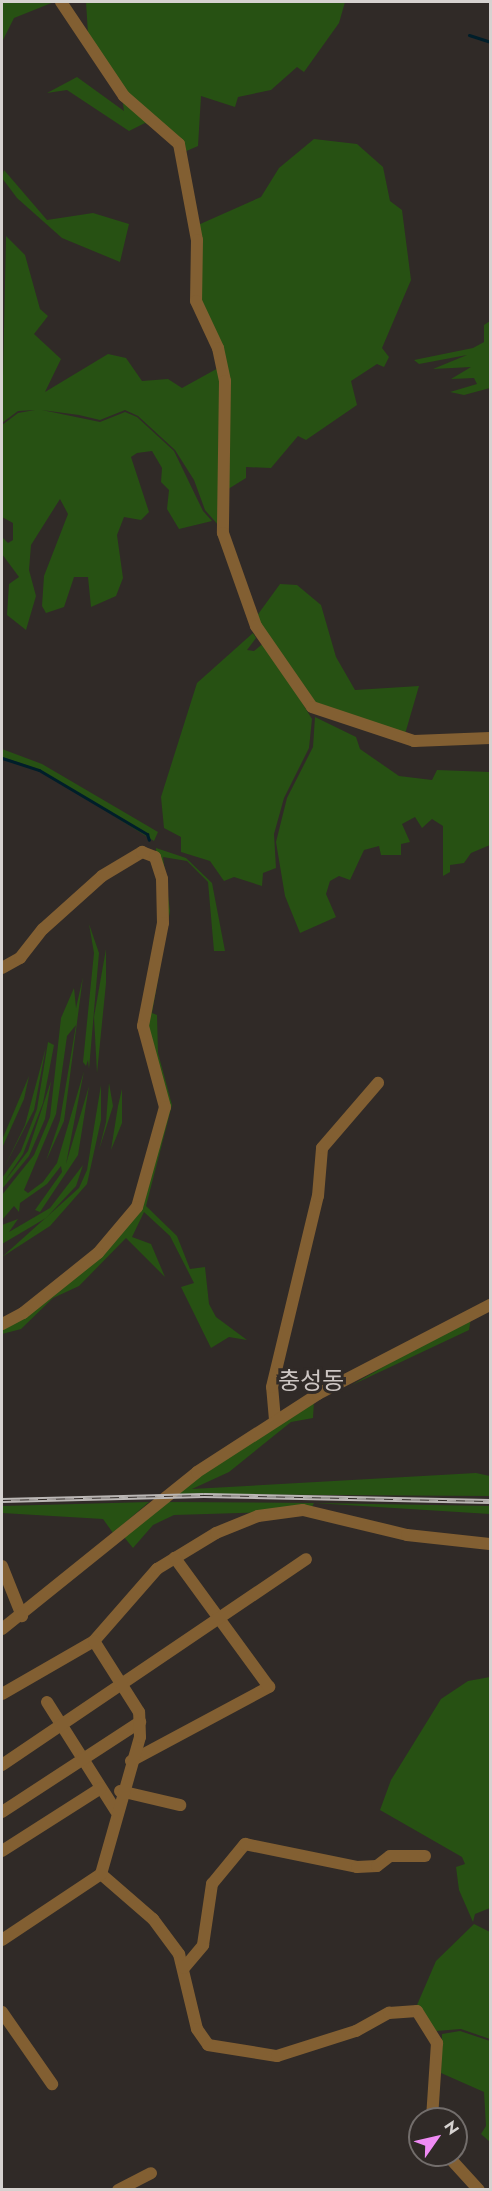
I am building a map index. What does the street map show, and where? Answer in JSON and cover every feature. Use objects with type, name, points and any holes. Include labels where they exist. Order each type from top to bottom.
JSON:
[{"type":"street","points":[[61,2],[124,96],[179,144],[198,253],[196,302],[218,348],[225,381],[223,533],[256,626],[312,707],[414,741],[490,738]]},
{"type":"street","points":[[2,968],[20,958],[43,928],[102,876],[142,852],[155,857],[162,879],[163,923],[143,1026],[165,1107],[137,1206],[90,1260],[23,1313],[2,1324]]},
{"type":"street","points":[[275,1420],[272,1387],[318,1196],[322,1148],[378,1083]]},
{"type":"street","points":[[2,1629],[22,1616],[162,1497],[275,1420],[490,1305]]},
{"type":"street","points":[[2,1694],[94,1641],[157,1569],[238,1522],[303,1510],[407,1535],[490,1544]]},
{"type":"street","points":[[131,1761],[268,1687],[175,1558]]},
{"type":"street","points":[[2,1765],[125,1685],[306,1559]]},
{"type":"street","points":[[2,1566],[22,1616]]},
{"type":"street","points":[[2,1940],[101,1874],[120,1791],[131,1761],[140,1722],[125,1685],[94,1641]]},
{"type":"street","points":[[47,1702],[116,1811]]},
{"type":"street","points":[[2,1812],[140,1722]]},
{"type":"street","points":[[2,1851],[101,1788]]},
{"type":"street","points":[[120,1791],[180,1805]]},
{"type":"street","points":[[184,1968],[202,1945],[212,1884],[245,1844],[357,1867],[377,1866],[390,1856],[425,1857]]},
{"type":"street","points":[[101,1874],[153,1918],[184,1968],[200,2037],[230,2050],[277,2056],[356,2031],[389,2013],[417,2012],[437,2043],[433,2107]]},
{"type":"street","points":[[2,2012],[52,2084]]},
{"type":"street","points":[[458,2167],[479,2190]]},
{"type":"street","points":[[118,2190],[151,2173]]},
{"type":"green space","points":[[2,2],[54,2],[14,18],[2,42]]},
{"type":"green space","points":[[86,2],[345,2],[339,23],[304,72],[297,67],[271,90],[238,97],[235,107],[201,96],[198,146],[184,152],[177,135],[126,93],[88,34]]},
{"type":"green space","points":[[77,77],[124,111],[122,97],[172,137],[145,123],[129,131],[67,90],[47,93]]},
{"type":"green space","points":[[314,139],[357,144],[383,167],[390,201],[402,210],[411,280],[382,348],[389,357],[384,367],[377,364],[351,381],[357,405],[306,440],[298,436],[271,468],[246,467],[246,478],[225,491],[229,406],[202,309],[198,225],[261,197],[279,168]]},
{"type":"green space","points":[[4,170],[47,220],[93,213],[129,224],[120,262],[62,238],[17,198],[2,178]]},
{"type":"green space","points":[[6,236],[25,255],[40,309],[48,316],[34,334],[61,359],[45,392],[108,354],[126,358],[142,381],[168,379],[182,388],[220,367],[219,526],[205,510],[194,480],[175,450],[138,416],[125,410],[100,420],[42,410],[100,422],[125,412],[137,417],[174,451],[203,511],[212,521],[179,529],[167,509],[169,490],[161,482],[162,468],[152,451],[137,453],[131,457],[149,512],[141,520],[124,517],[117,535],[123,578],[116,596],[91,607],[88,577],[74,577],[64,607],[46,613],[42,606],[44,576],[68,514],[60,499],[31,545],[29,570],[36,596],[26,630],[7,615],[9,584],[19,577],[2,554],[2,537],[8,543],[13,540],[13,523],[2,517],[2,425],[18,413],[35,410],[18,411],[2,423]]},
{"type":"green space","points":[[490,321],[490,388],[464,395],[450,392],[477,384],[474,378],[451,379],[471,367],[433,369],[467,355],[419,364],[414,360],[473,348],[484,342],[484,325]]},
{"type":"green space","points":[[280,584],[297,585],[321,605],[336,657],[355,690],[419,686],[405,734],[314,704],[256,617]]},
{"type":"green space","points":[[253,633],[256,638],[247,650],[254,651],[265,642],[312,719],[309,748],[284,798],[274,834],[276,868],[263,873],[262,886],[234,877],[224,881],[210,861],[181,852],[181,837],[164,828],[161,797],[197,683]]},
{"type":"green space","points":[[315,717],[356,737],[360,749],[399,776],[432,780],[437,770],[490,772],[490,845],[471,853],[464,863],[450,865],[450,872],[443,876],[443,826],[432,819],[422,828],[415,817],[402,824],[410,842],[401,844],[401,855],[381,855],[379,846],[364,850],[350,880],[339,876],[330,881],[326,894],[336,917],[300,933],[285,896],[276,842],[287,798],[313,747]]},
{"type":"green space","points":[[2,749],[42,764],[158,832],[154,841],[39,769],[2,757]]},
{"type":"green space","points":[[156,848],[186,858],[212,883],[225,951],[214,951],[208,882],[187,861],[163,857],[170,911],[152,1013],[157,1015],[158,1053],[172,1105],[146,1206],[177,1236],[190,1269],[205,1267],[209,1304],[216,1317],[247,1340],[229,1337],[211,1348],[181,1287],[194,1283],[170,1236],[144,1212],[132,1237],[151,1244],[165,1277],[126,1238],[79,1286],[53,1298],[21,1329],[2,1334],[2,1326],[125,1227],[167,1114],[146,1026],[159,954]]},
{"type":"green space","points":[[89,924],[99,953],[89,1069],[88,1060],[86,1066],[83,1062],[94,953]]},
{"type":"green space","points":[[106,949],[106,983],[97,1073],[94,1017]]},
{"type":"green space","points":[[83,977],[64,1121],[46,1161],[60,1120],[76,1025],[67,1036],[56,1114],[24,1190],[28,1193],[43,1182],[57,1163],[84,1071],[66,1164],[89,1086],[78,1155],[40,1212],[35,1210],[62,1172],[61,1166],[47,1184],[20,1203],[19,1212],[14,1206],[2,1220],[2,1195],[34,1155],[50,1117],[61,1018],[74,988],[76,1008]]},
{"type":"green space","points":[[48,1042],[54,1045],[43,1103],[23,1154],[4,1182],[28,1151],[51,1081],[45,1119],[29,1156],[2,1189],[2,1178],[21,1151],[37,1109]]},
{"type":"green space","points":[[46,1047],[34,1110],[4,1168],[25,1125]]},
{"type":"green space","points":[[29,1076],[24,1099],[2,1148],[2,1140]]},
{"type":"green space","points":[[109,1083],[113,1106],[99,1150],[106,1122]]},
{"type":"green space","points":[[101,1085],[101,1120],[87,1184],[50,1226],[2,1257],[79,1188],[87,1170]]},
{"type":"green space","points":[[122,1089],[122,1123],[111,1150],[118,1106]]},
{"type":"green space","points":[[83,1165],[76,1186],[46,1218],[2,1244],[2,1225],[18,1219],[9,1232],[50,1208]]},
{"type":"green space","points":[[471,1318],[469,1330],[352,1385],[405,1354]]},
{"type":"green space","points":[[314,1401],[313,1418],[291,1422],[229,1472],[192,1489],[476,1473],[490,1476],[490,1496],[172,1494]]},
{"type":"green space","points":[[149,1502],[113,1533],[103,1519],[2,1513],[2,1506]]},
{"type":"green space","points":[[163,1502],[314,1503],[310,1511],[174,1515],[153,1525],[133,1548],[124,1537]]},
{"type":"green space","points":[[314,1503],[490,1506],[490,1514]]},
{"type":"green space","points":[[490,1677],[490,1908],[475,1914],[473,1922],[459,1890],[456,1867],[465,1864],[462,1857],[380,1810],[391,1780],[441,1699],[468,1681]]},
{"type":"green space","points":[[474,1924],[490,1932],[490,2039],[461,2029],[436,2031],[417,2005],[436,1961]]},
{"type":"green space","points":[[460,2031],[490,2041],[490,2142],[481,2134],[486,2126],[484,2092],[441,2073],[442,2034]]},
{"type":"waterway","points":[[469,35],[490,42]]},
{"type":"waterway","points":[[2,758],[39,770],[147,834],[149,840]]},
{"type":"railway","points":[[2,1500],[204,1495],[490,1501]]},
{"type":"district","name":"충성동","points":[[311,1381]]}]
